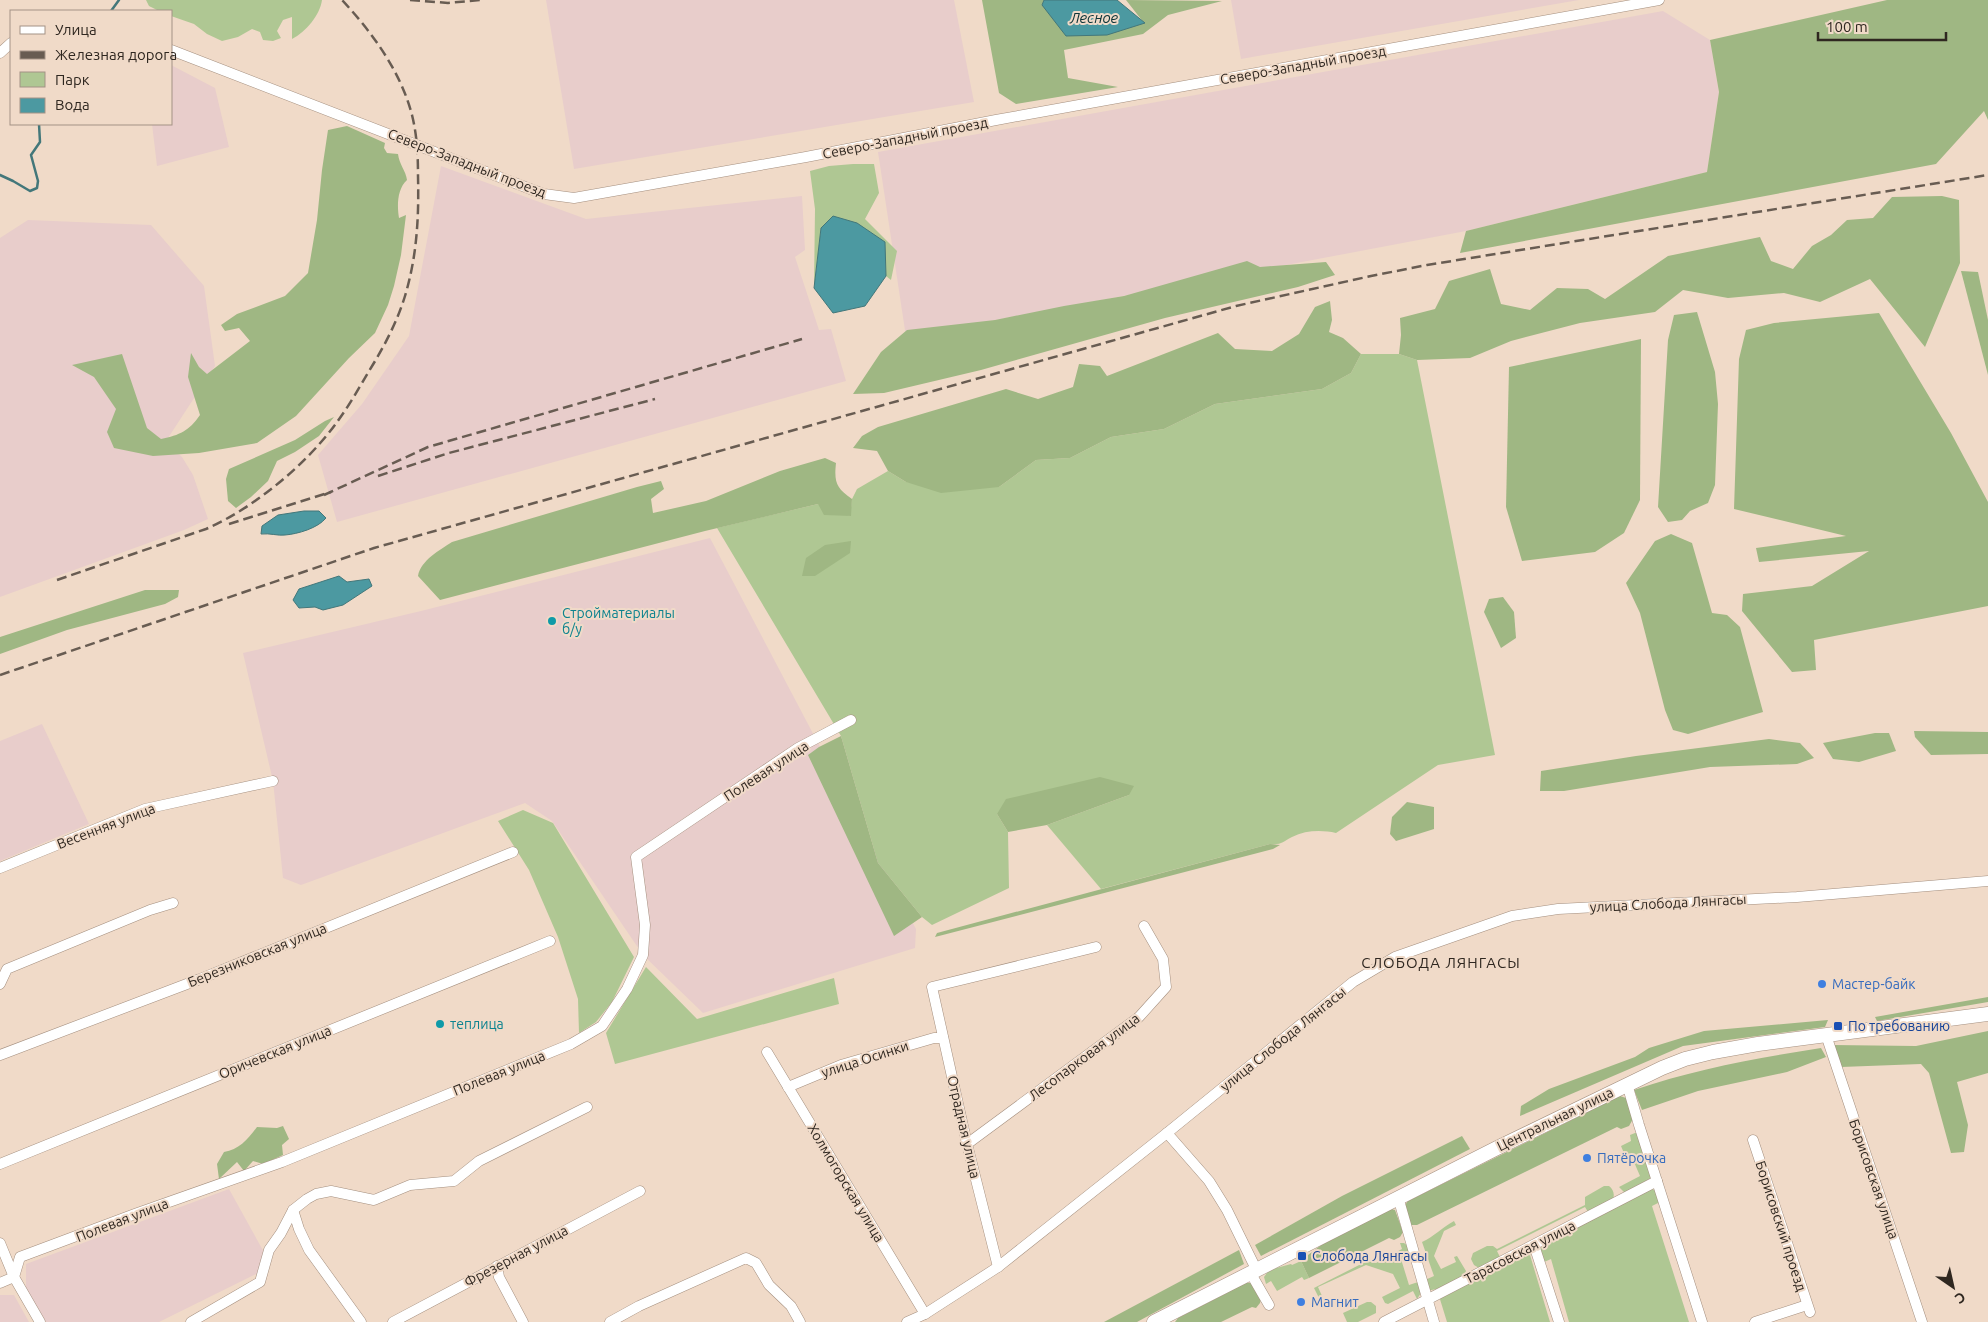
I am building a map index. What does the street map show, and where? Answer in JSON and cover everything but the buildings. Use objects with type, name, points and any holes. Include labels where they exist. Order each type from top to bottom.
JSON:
[{"type":"street","name":"Северо-Западный проезд","points":[[172,50],[533,190],[574,198],[1659,0]]},
{"type":"street","points":[[0,53],[10,45]]},
{"type":"street","name":"Полевая улица","points":[[14,1277],[20,1257],[282,1162],[571,1044],[602,1026],[627,989],[643,955],[645,925],[636,857],[798,748],[851,720]]},
{"type":"street","name":"Весенняя улица","points":[[0,868],[145,809],[273,781]]},
{"type":"street","name":"Березниковская улица","points":[[0,1055],[200,979],[513,852]]},
{"type":"street","name":"улица Слобода Лянгасы","points":[[907,1322],[925,1314],[998,1267],[1353,982],[1396,957],[1512,916],[1558,909],[1797,897],[1988,881]]},
{"type":"street","points":[[0,984],[7,969],[150,910],[173,903]]},
{"type":"street","name":"Лесопарковая улица","points":[[967,1144],[1140,1017],[1166,987],[1163,959],[1144,926]]},
{"type":"street","name":"Оричевская улица","points":[[0,1164],[550,941]]},
{"type":"street","name":"Отрадная улица","points":[[998,1267],[967,1144],[932,987],[1096,947]]},
{"type":"street","name":"Центральная улица","points":[[1163,1320],[1253,1270],[1662,1068],[1703,1054],[1758,1044],[1988,1014]]},
{"type":"street","name":"Борисовская улица","points":[[1826,1035],[1922,1322]]},
{"type":"street","name":"улица Осинки","points":[[788,1087],[841,1065],[934,1038],[943,1038]]},
{"type":"street","name":"Холмогорская улица","points":[[767,1052],[925,1314]]},
{"type":"street","points":[[1627,1084],[1702,1322]]},
{"type":"street","points":[[191,1322],[260,1282],[269,1250],[281,1233],[293,1210],[316,1194],[330,1191],[374,1200],[410,1185],[454,1181],[479,1161],[587,1107]]},
{"type":"street","points":[[1167,1133],[1209,1181],[1227,1210],[1269,1305]]},
{"type":"street","name":"Борисовский проезд","points":[[1753,1140],[1809,1309],[1755,1322]]},
{"type":"street","name":"Тарасовская улица","points":[[1384,1322],[1657,1182]]},
{"type":"street","name":"Фрезерная улица","points":[[393,1322],[640,1191]]},
{"type":"street","points":[[1398,1197],[1434,1322]]},
{"type":"street","points":[[293,1210],[309,1250],[361,1322]]},
{"type":"street","points":[[0,1243],[14,1277],[40,1322]]},
{"type":"street","points":[[1534,1245],[1559,1322]]},
{"type":"street","points":[[610,1322],[639,1306],[680,1289],[736,1260],[746,1258],[756,1263],[770,1285],[791,1306],[800,1322]]},
{"type":"street","points":[[497,1266],[499,1277],[523,1322]]},
{"type":"street","points":[[0,1283],[14,1277]]},
{"type":"shaded area","points":[[546,0],[954,0],[974,102],[574,169]]},
{"type":"shaded area","points":[[1231,0],[1579,0],[1241,59]]},
{"type":"shaded area","points":[[1663,11],[1710,40],[1719,92],[1707,172],[1466,231],[906,337],[878,152]]},
{"type":"shaded area","points":[[172,66],[215,88],[229,147],[157,166],[152,125],[172,125]]},
{"type":"shaded area","points":[[441,166],[586,219],[802,196],[805,250],[795,257],[819,330],[831,329],[846,381],[337,522],[318,455],[362,404],[409,336]]},
{"type":"shaded area","points":[[28,220],[151,225],[204,286],[215,366],[166,441],[182,457],[193,475],[208,519],[184,530],[0,597],[0,238]]},
{"type":"shaded area","points":[[710,538],[916,929],[915,948],[703,1013],[643,955],[552,821],[525,803],[301,885],[283,878],[273,781],[243,653],[421,611]]},
{"type":"shaded area","points":[[42,724],[89,824],[0,861],[0,741]]},
{"type":"shaded area","points":[[229,1189],[265,1254],[262,1271],[159,1322],[46,1322],[26,1288],[26,1264]]},
{"type":"shaded area","points":[[0,1295],[14,1295],[29,1322],[0,1322]]},
{"type":"green space","points":[[146,0],[322,0],[321,6],[312,22],[302,32],[292,39],[292,17],[283,20],[277,31],[281,38],[273,41],[263,40],[260,32],[252,29],[238,37],[222,41],[207,34],[194,24],[172,16],[172,10],[157,10],[149,6]]},
{"type":"green space","points":[[982,0],[1044,0],[1042,5],[1144,23],[1126,0],[1222,1],[1168,15],[1143,34],[1064,50],[1068,78],[1118,87],[1016,104],[999,93]]},
{"type":"green space","points":[[1887,0],[1988,0],[1988,120],[1984,111],[1936,164],[1460,253],[1466,231],[1707,172],[1719,92],[1710,40]]},
{"type":"green space","points":[[347,126],[385,143],[384,148],[387,153],[398,154],[407,180],[401,188],[398,203],[399,218],[406,215],[401,255],[388,305],[375,333],[349,358],[296,416],[257,443],[199,453],[153,456],[114,448],[107,432],[116,409],[94,377],[72,365],[122,354],[147,428],[161,439],[174,436],[188,429],[200,415],[188,377],[191,353],[199,367],[207,374],[250,341],[239,328],[225,331],[221,325],[237,314],[285,296],[308,273],[317,220],[328,130]]},
{"type":"green space","points":[[874,164],[879,193],[865,219],[897,251],[891,280],[886,276],[884,242],[821,228],[814,288],[815,209],[810,171],[829,166]]},
{"type":"green space","points":[[1942,196],[1959,200],[1960,263],[1925,347],[1870,279],[1820,302],[1784,293],[1728,298],[1683,290],[1655,312],[1580,323],[1511,341],[1470,358],[1417,360],[1399,354],[1400,318],[1435,309],[1449,281],[1490,269],[1501,304],[1530,310],[1557,288],[1588,289],[1605,299],[1668,256],[1760,237],[1771,261],[1793,269],[1812,246],[1831,235],[1847,220],[1873,218],[1892,197]]},
{"type":"green space","points":[[1247,261],[1260,267],[1326,262],[1335,275],[1298,287],[1165,318],[981,370],[884,393],[853,394],[881,352],[907,330],[995,320],[1124,296]]},
{"type":"green space","points":[[1961,271],[1978,272],[1988,320],[1988,375]]},
{"type":"green space","points":[[1330,301],[1332,320],[1329,332],[1343,338],[1361,354],[1351,373],[1322,389],[1215,404],[1164,429],[1111,437],[1070,458],[1036,460],[999,487],[941,493],[906,482],[888,471],[877,451],[853,448],[862,436],[878,427],[1006,389],[1038,399],[1073,387],[1079,364],[1100,366],[1107,376],[1218,333],[1235,349],[1272,351],[1299,334],[1315,307]]},
{"type":"green space","points":[[1697,312],[1715,372],[1718,404],[1715,485],[1708,503],[1690,511],[1682,520],[1668,522],[1658,507],[1668,340],[1674,315]]},
{"type":"green space","points":[[1879,313],[1951,433],[1988,502],[1988,606],[1814,640],[1816,670],[1792,672],[1742,611],[1743,594],[1812,586],[1869,551],[1759,562],[1756,548],[1846,536],[1734,509],[1739,359],[1746,330],[1774,323]]},
{"type":"green space","points":[[1641,339],[1640,500],[1624,533],[1595,552],[1522,561],[1506,507],[1509,367]]},
{"type":"green space","points":[[1361,354],[1399,354],[1417,360],[1495,755],[1438,765],[1336,833],[1320,831],[1303,833],[1280,844],[1270,844],[1101,889],[1047,825],[1129,795],[997,814],[1008,832],[1009,888],[932,925],[922,917],[878,863],[841,736],[717,528],[818,504],[850,516],[852,499],[857,489],[888,471],[906,482],[999,487],[1036,460],[1070,458],[1111,437],[1164,429],[1215,404],[1322,389],[1351,373]]},
{"type":"green space","points":[[334,417],[319,436],[277,461],[268,481],[251,497],[236,508],[228,501],[226,479],[229,469],[295,440]]},
{"type":"green space","points":[[825,458],[836,463],[835,475],[837,484],[852,499],[851,516],[824,515],[818,504],[705,531],[440,600],[418,576],[427,560],[452,542],[637,487],[661,481],[664,489],[651,499],[653,513],[706,501],[780,471]]},
{"type":"green space","points":[[1671,534],[1692,543],[1712,613],[1727,615],[1740,627],[1763,712],[1688,734],[1673,730],[1665,710],[1640,613],[1626,583],[1655,541]]},
{"type":"green space","points":[[851,541],[850,553],[815,576],[802,576],[806,558],[825,545]]},
{"type":"green space","points":[[145,590],[179,590],[178,597],[165,604],[67,630],[0,654],[0,637]]},
{"type":"green space","points":[[1503,597],[1514,612],[1516,638],[1501,648],[1484,612],[1489,599]]},
{"type":"green space","points":[[1914,731],[1988,732],[1988,754],[1931,755],[1915,737]]},
{"type":"green space","points":[[1875,733],[1889,733],[1896,751],[1859,762],[1833,759],[1823,743]]},
{"type":"green space","points":[[841,736],[878,863],[922,917],[894,936],[808,755]]},
{"type":"green space","points":[[1769,739],[1800,743],[1814,758],[1797,764],[1710,767],[1564,791],[1540,791],[1541,771],[1636,756]]},
{"type":"green space","points":[[1100,777],[1134,786],[1129,795],[1047,825],[1008,832],[997,814],[1006,799]]},
{"type":"green space","points":[[1407,802],[1434,807],[1434,829],[1396,841],[1390,834],[1392,817]]},
{"type":"green space","points":[[523,810],[553,823],[634,957],[612,1002],[596,1022],[579,1033],[578,999],[558,937],[529,870],[498,821]]},
{"type":"green space","points":[[1270,844],[1280,845],[1273,849],[935,937],[937,933]]},
{"type":"green space","points":[[646,967],[697,1019],[834,978],[839,1004],[615,1064],[606,1033]]},
{"type":"green space","points":[[1988,997],[1988,1002],[1877,1021],[1875,1017]]},
{"type":"green space","points":[[1828,1020],[1825,1027],[1683,1046],[1520,1116],[1521,1106],[1549,1089],[1635,1057],[1649,1048],[1704,1031]]},
{"type":"green space","points":[[1988,1031],[1988,1073],[1957,1082],[1968,1125],[1964,1152],[1951,1153],[1929,1073],[1921,1064],[1841,1067],[1832,1045],[1916,1046]]},
{"type":"green space","points":[[1821,1048],[1826,1057],[1787,1072],[1698,1091],[1642,1110],[1634,1090],[1726,1065]]},
{"type":"green space","points":[[1620,1096],[1626,1098],[1633,1119],[1629,1126],[1621,1129],[1617,1127],[1417,1225],[1411,1225],[1405,1205],[1408,1201]]},
{"type":"green space","points":[[283,1126],[289,1139],[282,1145],[283,1155],[263,1164],[253,1161],[244,1171],[237,1162],[219,1179],[217,1164],[224,1152],[234,1149],[247,1140],[257,1127],[277,1128]]},
{"type":"green space","points":[[1637,1133],[1651,1178],[1625,1193],[1619,1187],[1640,1176],[1634,1162],[1629,1165],[1621,1146],[1631,1141],[1630,1135]]},
{"type":"green space","points":[[1462,1136],[1470,1149],[1261,1256],[1255,1245],[1342,1196]]},
{"type":"green space","points":[[1604,1186],[1609,1186],[1612,1189],[1614,1193],[1613,1199],[1588,1212],[1585,1207],[1497,1251],[1500,1257],[1479,1268],[1474,1265],[1471,1259],[1473,1253],[1487,1246],[1493,1246],[1497,1249],[1585,1205],[1585,1197]]},
{"type":"green space","points":[[1651,1189],[1655,1190],[1660,1202],[1652,1206],[1689,1322],[1569,1322],[1551,1259],[1542,1263],[1538,1247]]},
{"type":"green space","points":[[1391,1209],[1395,1210],[1403,1232],[1400,1237],[1394,1240],[1389,1238],[1309,1278],[1301,1261],[1308,1257],[1308,1255],[1324,1243]]},
{"type":"green space","points":[[1454,1221],[1456,1225],[1444,1231],[1434,1256],[1441,1269],[1456,1262],[1454,1257],[1457,1256],[1466,1271],[1460,1278],[1450,1284],[1430,1290],[1425,1280],[1434,1276],[1422,1242]]},
{"type":"green space","points":[[1400,1243],[1408,1246],[1410,1256],[1401,1259],[1409,1285],[1418,1282],[1421,1293],[1417,1299],[1413,1291],[1388,1304],[1385,1303],[1382,1297],[1400,1288],[1393,1274],[1366,1265],[1318,1287],[1326,1305],[1323,1306],[1314,1288],[1367,1261],[1376,1263],[1402,1249]]},
{"type":"green space","points":[[1239,1250],[1244,1264],[1137,1322],[1104,1322]]},
{"type":"green space","points":[[1529,1252],[1532,1254],[1530,1255],[1550,1322],[1447,1322],[1439,1296]]},
{"type":"green space","points":[[1301,1261],[1309,1278],[1304,1280],[1302,1277],[1277,1291],[1271,1281],[1266,1284],[1264,1277],[1269,1270]]},
{"type":"green space","points":[[1246,1283],[1251,1283],[1261,1299],[1256,1308],[1252,1307],[1221,1322],[1175,1322],[1178,1318]]},
{"type":"green space","points":[[1371,1302],[1376,1306],[1376,1313],[1358,1322],[1347,1322],[1343,1313]]},
{"type":"water","name":"Лесное","points":[[1044,0],[1117,0],[1145,23],[1107,35],[1066,36],[1042,5]]},
{"type":"water","points":[[833,216],[857,223],[885,242],[886,276],[865,306],[833,313],[814,288],[821,228]]},
{"type":"water","points":[[319,511],[326,518],[313,528],[296,533],[282,535],[261,534],[262,526],[278,515]]},
{"type":"water","points":[[339,576],[347,582],[369,579],[372,586],[343,605],[323,610],[315,607],[299,608],[293,600],[299,589]]},
{"type":"waterway","points":[[112,10],[119,0]]},
{"type":"waterway","points":[[0,175],[30,191],[37,188],[38,181],[31,155],[40,142],[39,125]]},
{"type":"railway","points":[[57,580],[206,529],[261,497],[295,469],[325,438],[350,403],[390,334],[405,296],[415,251],[418,191],[415,130],[407,99],[393,68],[364,25],[342,0]]},
{"type":"railway","points":[[410,0],[448,3],[480,0]]},
{"type":"railway","points":[[0,675],[374,548],[1236,306],[1427,265],[1988,175]]},
{"type":"railway","points":[[324,495],[428,447],[802,339]]},
{"type":"railway","points":[[378,476],[449,453],[655,399]]},
{"type":"railway","points":[[229,524],[331,492]]},
{"type":"place","name":"Стройматериалы б/у","points":[[552,621]]},
{"type":"place","name":"Мастер-байк","points":[[1822,984]]},
{"type":"place","name":"теплица","points":[[440,1024]]},
{"type":"place","name":"По требованию","points":[[1838,1026]]},
{"type":"place","name":"Пятёрочка","points":[[1587,1158]]},
{"type":"place","name":"Слобода Лянгасы","points":[[1302,1256]]},
{"type":"place","name":"Магнит","points":[[1301,1302]]},
{"type":"district","name":"СЛОБОДА ЛЯНГАСЫ","points":[[1441,963]]}]
